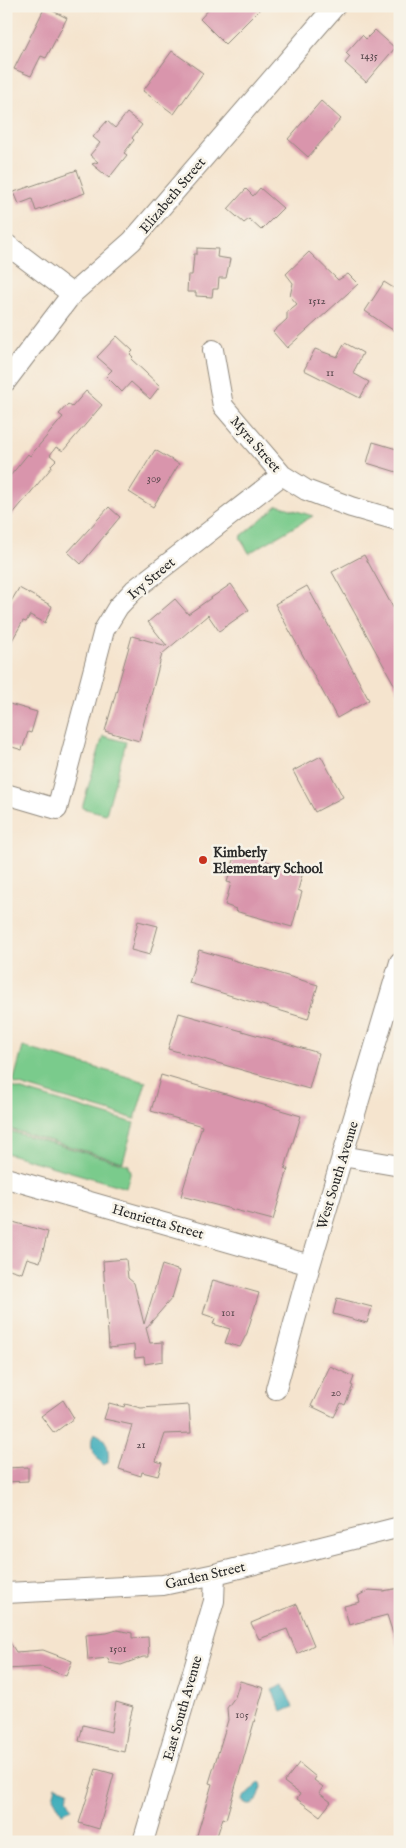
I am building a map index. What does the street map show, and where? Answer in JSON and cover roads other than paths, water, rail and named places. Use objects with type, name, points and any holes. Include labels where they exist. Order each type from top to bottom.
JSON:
[{"type":"street","name":"Elizabeth Street","points":[[6,381],[72,294],[132,241],[335,6]]},
{"type":"street","points":[[6,244],[72,294]]},
{"type":"street","name":"Myra Street","points":[[213,350],[223,406],[282,475],[306,490],[352,507],[400,521]]},
{"type":"street","name":"Ivy Street","points":[[6,794],[56,809],[104,630],[118,607],[134,590],[282,475]]},
{"type":"street","name":"West South Avenue","points":[[276,1389],[310,1265],[400,962]]},
{"type":"street","points":[[342,1156],[400,1166]]},
{"type":"street","name":"Henrietta Street","points":[[6,1178],[310,1265]]},
{"type":"street","name":"Garden Street","points":[[6,1593],[135,1588],[163,1585],[216,1574],[400,1527]]},
{"type":"street","name":"East South Avenue","points":[[143,1842],[214,1601],[216,1574]]},
{"type":"water","points":[[94,1433],[99,1435],[107,1445],[108,1462],[104,1465],[97,1458],[93,1450],[91,1442]]},
{"type":"water","points":[[283,1685],[293,1707],[282,1712],[272,1690]]},
{"type":"water","points":[[258,1782],[261,1783],[262,1787],[257,1801],[247,1804],[242,1801],[243,1797],[251,1792]]},
{"type":"water","points":[[56,1786],[69,1790],[67,1798],[72,1808],[62,1813],[53,1797]]},
{"type":"place","name":"Kimberly Elementary School","points":[[203,860]]}]
